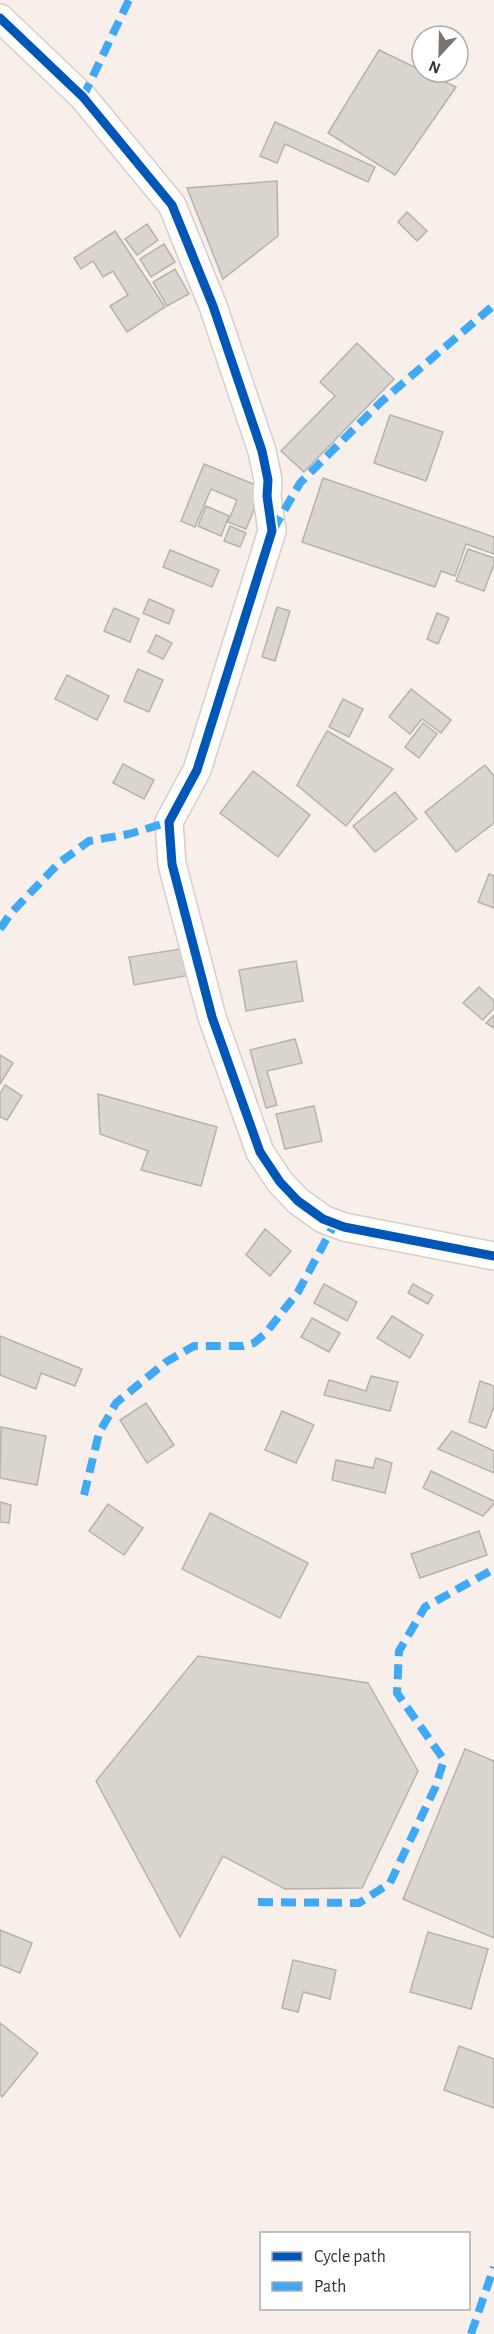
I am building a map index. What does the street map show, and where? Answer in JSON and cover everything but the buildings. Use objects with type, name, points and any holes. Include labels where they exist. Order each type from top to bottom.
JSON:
[{"type":"street","points":[[0,18],[83,97],[172,205],[213,306],[262,451],[268,480],[267,496],[272,531],[197,770],[169,822],[172,864],[212,1017],[260,1152],[280,1182],[298,1201],[323,1220],[344,1227],[494,1256]]},
{"type":"marked path","points":[[83,97],[129,0]]},
{"type":"marked path","points":[[273,530],[300,483],[381,402],[494,305]]},
{"type":"marked path","points":[[0,929],[11,913],[59,863],[89,841],[129,834],[169,822]]},
{"type":"marked path","points":[[84,1495],[99,1433],[116,1403],[166,1362],[194,1346],[243,1346],[254,1343],[265,1334],[298,1292],[335,1223]]},
{"type":"marked path","points":[[258,1902],[359,1903],[390,1883],[435,1788],[444,1760],[397,1693],[399,1651],[425,1607],[494,1569]]},
{"type":"marked path","points":[[471,2334],[494,2267]]},
{"type":"cycle path","points":[[0,18],[83,97],[172,205],[213,306],[262,451],[268,480],[267,496],[272,531],[197,770],[169,822],[172,864],[212,1017],[260,1152],[280,1182],[298,1201],[323,1219],[344,1227],[494,1256]]}]
